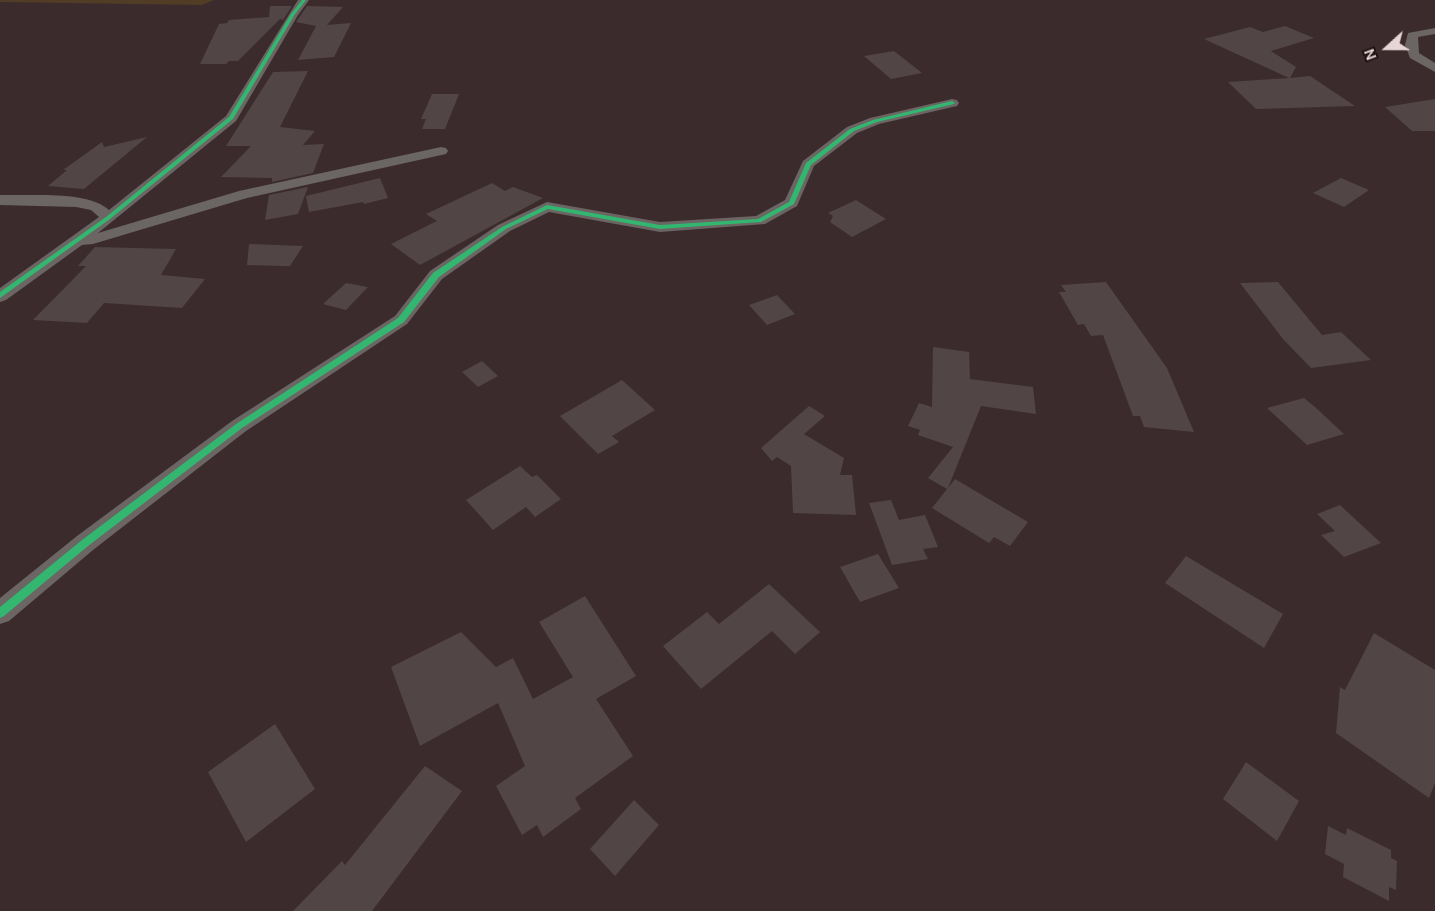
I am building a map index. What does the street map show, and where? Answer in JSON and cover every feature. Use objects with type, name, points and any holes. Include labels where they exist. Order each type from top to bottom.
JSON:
[{"type":"street","points":[[0,296],[108,218],[231,118],[293,14],[304,0]]},
{"type":"street","points":[[1435,31],[1412,35],[1414,55],[1435,68]]},
{"type":"street","points":[[0,613],[85,543],[239,426],[401,320],[436,275],[504,228],[547,207],[660,227],[759,221],[792,203],[808,164],[852,130],[875,121],[952,103]]},
{"type":"street","points":[[72,245],[244,194],[441,151]]},
{"type":"street","points":[[0,200],[76,202],[96,206],[108,218]]},
{"type":"shaded area","points":[[0,0],[214,0],[202,5],[0,2]]},
{"type":"building","points":[[270,6],[292,6],[283,20],[280,19],[238,61],[229,61],[226,64],[200,64],[219,24],[227,23],[229,20],[269,17]]},
{"type":"building","points":[[307,6],[343,7],[327,25],[351,23],[334,57],[298,60],[316,26],[296,22]]},
{"type":"building","points":[[1285,26],[1314,38],[1271,51],[1296,67],[1290,78],[1310,76],[1355,106],[1256,109],[1228,82],[1289,78],[1204,39],[1250,27],[1263,32]]},
{"type":"building","points":[[894,51],[922,73],[891,79],[864,56]]},
{"type":"building","points":[[308,71],[280,127],[315,131],[303,145],[324,144],[313,173],[272,182],[272,178],[221,177],[251,146],[226,146],[273,72]]},
{"type":"building","points":[[432,94],[459,94],[445,129],[422,129],[426,119],[421,119]]},
{"type":"building","points":[[1435,99],[1435,131],[1412,131],[1385,107]]},
{"type":"building","points":[[147,137],[84,189],[48,186],[67,170],[63,170],[102,142],[104,147]]},
{"type":"building","points":[[380,178],[388,198],[309,212],[306,196]]},
{"type":"building","points":[[1341,178],[1369,190],[1344,207],[1313,193]]},
{"type":"building","points":[[492,183],[505,191],[513,187],[543,198],[420,265],[391,244],[437,221],[426,214]]},
{"type":"building","points":[[308,187],[298,214],[265,220],[269,195]]},
{"type":"building","points":[[856,200],[886,219],[852,237],[830,222],[833,216],[828,213]]},
{"type":"building","points":[[249,244],[303,246],[290,266],[247,265]]},
{"type":"building","points":[[95,247],[176,249],[161,275],[205,279],[182,308],[104,303],[87,323],[33,320],[86,266],[78,266]]},
{"type":"building","points":[[1106,282],[1167,368],[1194,432],[1144,427],[1140,416],[1133,416],[1103,335],[1091,336],[1084,324],[1078,325],[1059,292],[1066,292],[1061,285]]},
{"type":"building","points":[[1278,282],[1322,335],[1341,332],[1371,360],[1311,368],[1283,339],[1240,283]]},
{"type":"building","points":[[346,283],[368,287],[346,310],[323,304]]},
{"type":"building","points":[[777,295],[795,314],[767,325],[749,305]]},
{"type":"building","points":[[933,347],[969,352],[970,379],[1033,387],[1036,414],[981,406],[948,488],[955,479],[1028,522],[1010,546],[994,537],[989,543],[932,508],[947,489],[928,478],[953,447],[918,435],[920,430],[908,426],[919,403],[932,407]]},
{"type":"building","points":[[482,361],[498,376],[478,387],[462,372]]},
{"type":"building","points":[[622,380],[655,410],[612,436],[619,442],[598,454],[560,416]]},
{"type":"building","points":[[1304,398],[1344,434],[1307,445],[1267,408]]},
{"type":"building","points":[[809,406],[825,416],[804,434],[844,458],[840,475],[852,475],[856,515],[793,513],[791,466],[777,457],[772,461],[761,448]]},
{"type":"building","points":[[520,466],[532,477],[537,475],[561,499],[535,517],[526,507],[493,530],[466,500]]},
{"type":"building","points":[[891,500],[899,520],[925,515],[938,547],[923,549],[928,559],[892,565],[869,503]]},
{"type":"building","points":[[1340,505],[1381,543],[1344,557],[1321,535],[1335,531],[1317,514]]},
{"type":"building","points":[[878,554],[899,588],[860,602],[840,567]]},
{"type":"building","points":[[1186,556],[1283,614],[1264,648],[1165,583]]},
{"type":"building","points":[[769,584],[820,632],[795,654],[772,631],[701,689],[663,646],[707,612],[719,624]]},
{"type":"building","points":[[585,596],[636,676],[596,699],[633,756],[575,798],[581,809],[543,837],[537,825],[522,835],[496,786],[525,766],[498,703],[420,746],[391,667],[461,632],[496,667],[513,658],[533,699],[573,677],[539,622]]},
{"type":"building","points":[[1374,633],[1435,670],[1435,783],[1429,798],[1336,733],[1340,687],[1345,690]]},
{"type":"building","points":[[275,724],[315,789],[246,842],[208,772]]},
{"type":"building","points":[[1246,762],[1299,801],[1277,841],[1223,799]]},
{"type":"building","points":[[425,766],[462,791],[372,911],[293,911],[342,861],[345,865]]},
{"type":"building","points":[[634,800],[659,825],[615,876],[590,849]]},
{"type":"building","points":[[1328,826],[1346,835],[1347,828],[1391,850],[1391,858],[1397,861],[1396,890],[1389,887],[1389,901],[1343,877],[1344,864],[1325,854]]},
{"type":"cycle path","points":[[0,296],[108,218],[231,118],[293,14],[304,0]]},
{"type":"cycle path","points":[[0,613],[85,543],[239,426],[401,320],[436,275],[504,228],[547,207],[660,227],[759,221],[792,203],[808,164],[852,130],[875,121],[952,103]]}]
